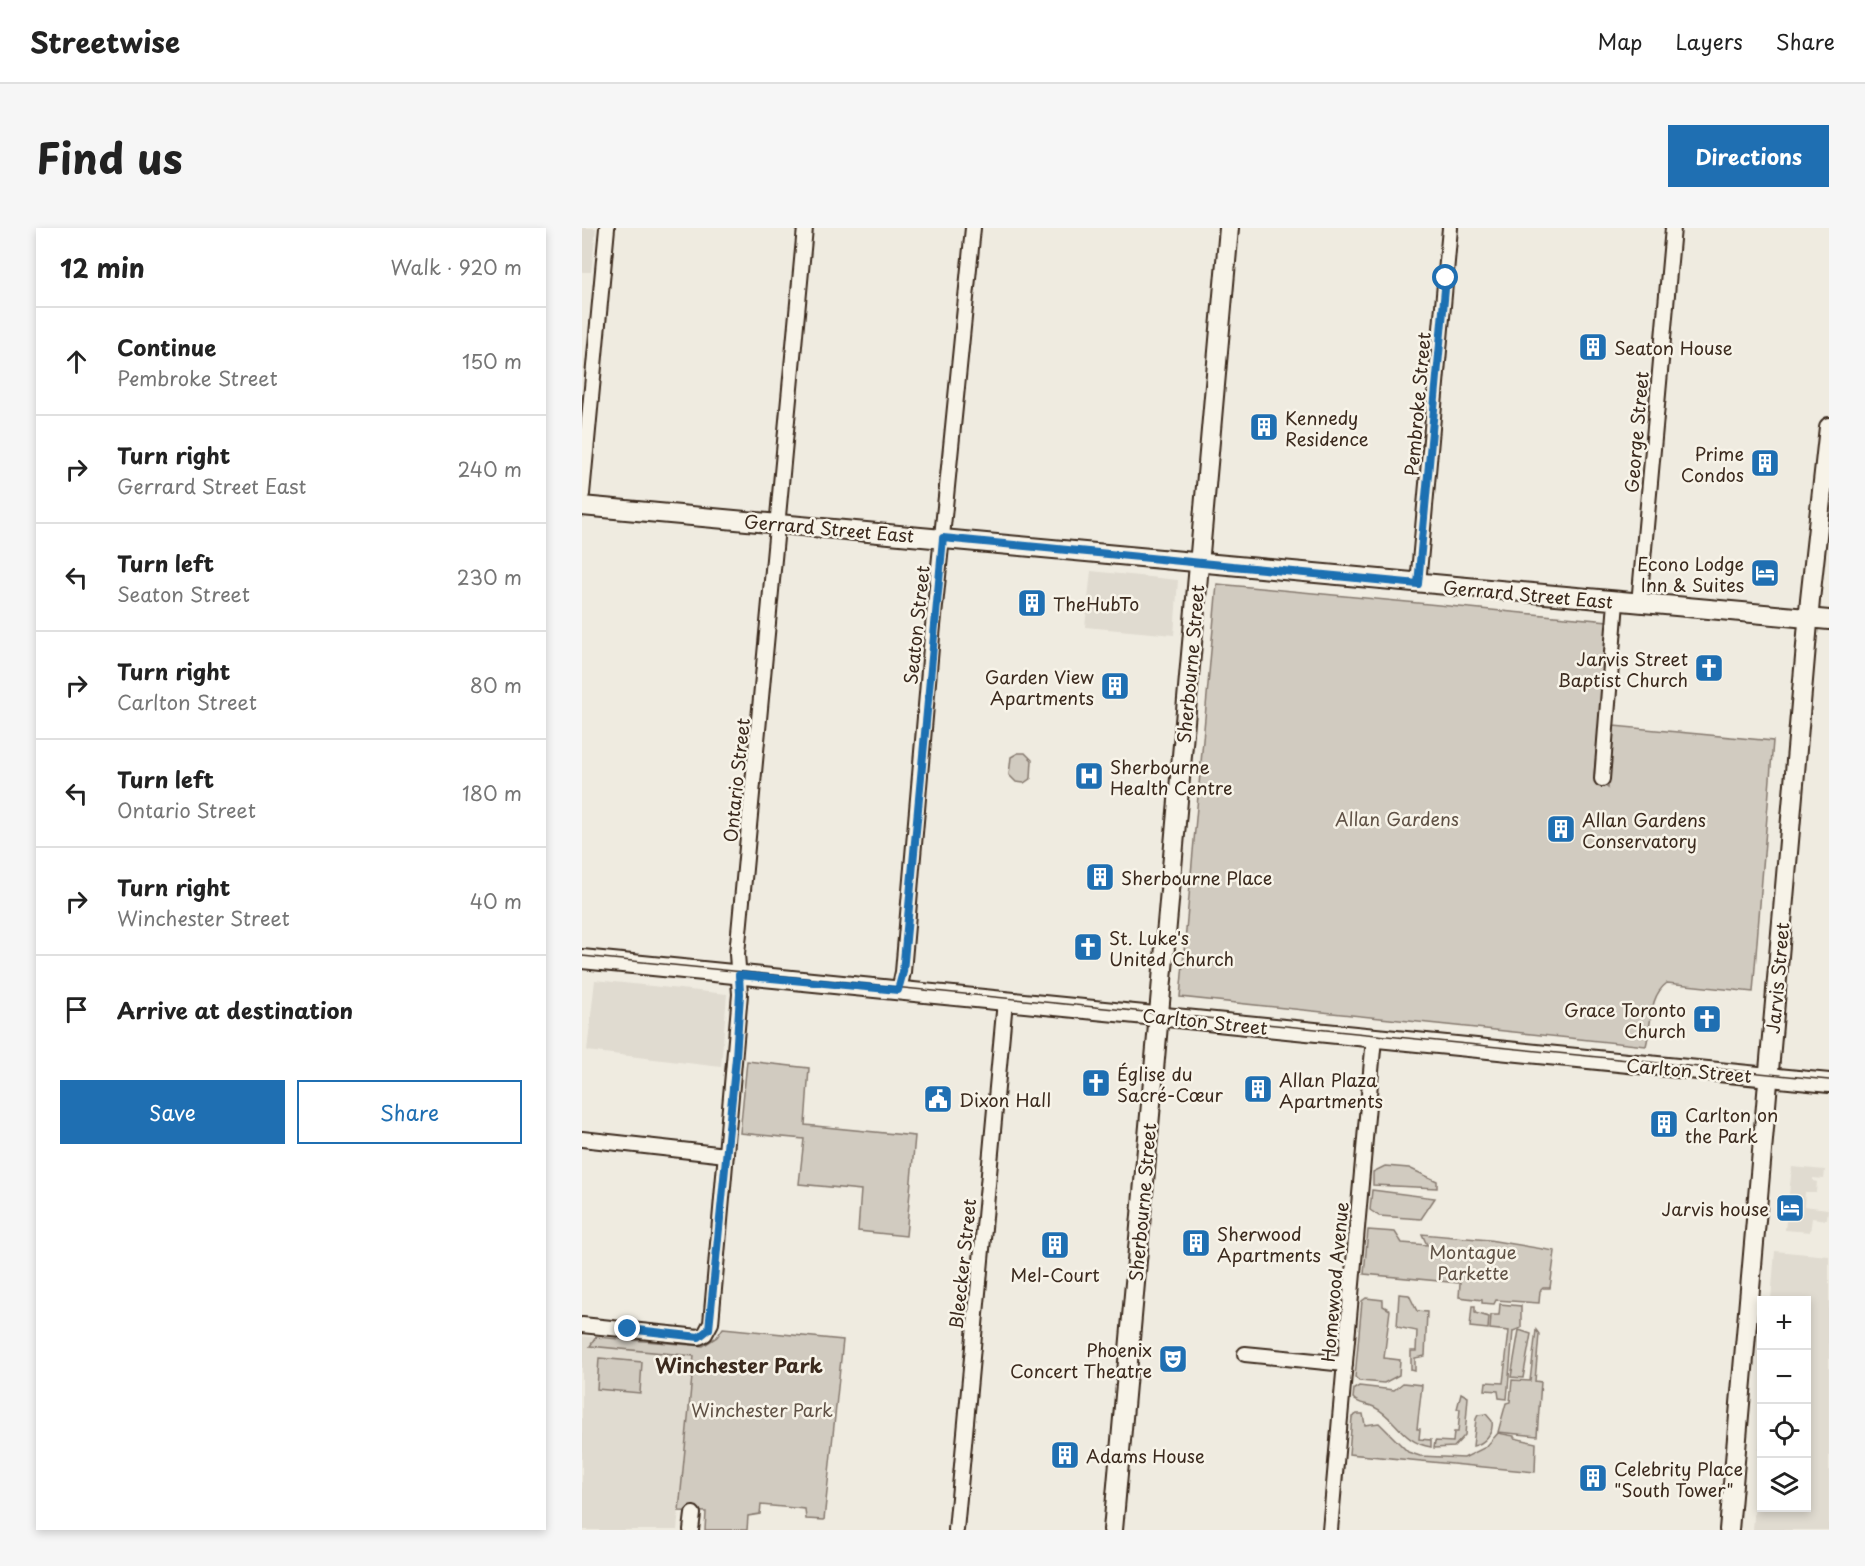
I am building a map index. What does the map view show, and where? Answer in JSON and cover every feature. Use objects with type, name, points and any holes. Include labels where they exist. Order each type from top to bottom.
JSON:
[{"type":"street","points":[[582,494],[607,228]]},
{"type":"street","name":"Ontario Street","points":[[582,1325],[699,1337],[705,1334],[711,1323],[740,994],[738,943],[805,228]]},
{"type":"street","name":"Seaton Street","points":[[898,990],[903,972],[973,228]]},
{"type":"street","name":"Sherbourne Street","points":[[1113,1530],[1229,228]]},
{"type":"street","name":"Pembroke Street","points":[[1418,584],[1450,228]]},
{"type":"street","name":"George Street","points":[[1639,603],[1673,228]]},
{"type":"street","name":"Jarvis Street","points":[[1729,1530],[1808,618],[1829,427]]},
{"type":"street","name":"Gerrard Street East","points":[[582,506],[1829,620]]},
{"type":"street","points":[[1602,779],[1616,602]]},
{"type":"street","name":"Carlton Street","points":[[582,959],[1829,1083]]},
{"type":"street","name":"Bleecker Street","points":[[956,1530],[1005,1001]]},
{"type":"street","name":"Homewood Avenue","points":[[1330,1530],[1374,1038]]},
{"type":"street","points":[[582,1139],[726,1155]]},
{"type":"street","points":[[1245,1354],[1345,1364]]},
{"type":"street","points":[[692,1530],[693,1514]]},
{"type":"shaded area","points":[[582,228],[596,228],[591,272],[582,272]]},
{"type":"shaded area","points":[[1091,571],[1178,580],[1174,635],[1085,627]]},
{"type":"shaded area","points":[[595,980],[727,994],[721,1067],[587,1051]]},
{"type":"shaded area","points":[[1792,1167],[1825,1170],[1824,1179],[1813,1178],[1813,1181],[1817,1182],[1816,1192],[1805,1192],[1804,1206],[1828,1209],[1827,1220],[1812,1218],[1810,1232],[1785,1230]]},
{"type":"shaded area","points":[[1775,1251],[1829,1256],[1829,1530],[1753,1530],[1757,1474],[1757,1512],[1811,1512],[1811,1296],[1771,1296]]},
{"type":"shaded area","points":[[582,1336],[695,1346],[677,1530],[582,1530]]},
{"type":"green space","name":"Allan Gardens","points":[[1217,584],[1608,621],[1594,776],[1608,788],[1614,726],[1773,741],[1753,992],[1667,983],[1661,989],[1654,1004],[1646,1046],[1180,997]]},
{"type":"green space","points":[[1018,753],[1025,753],[1032,760],[1031,778],[1024,783],[1016,782],[1009,775],[1011,757]]},
{"type":"green space","points":[[747,1061],[809,1068],[805,1125],[915,1136],[906,1236],[858,1231],[861,1190],[799,1184],[804,1139],[740,1133]]},
{"type":"green space","points":[[1385,1166],[1409,1168],[1437,1181],[1437,1188],[1373,1185],[1373,1172]]},
{"type":"green space","points":[[1372,1190],[1435,1198],[1421,1219],[1379,1216],[1370,1210]]},
{"type":"green space","name":"Montague Parkette","points":[[1368,1230],[1395,1232],[1402,1243],[1427,1245],[1422,1234],[1489,1240],[1555,1251],[1550,1288],[1543,1288],[1540,1291],[1539,1303],[1496,1300],[1494,1304],[1459,1297],[1460,1283],[1364,1274]]},
{"type":"green space","points":[[1399,1294],[1409,1295],[1417,1311],[1427,1312],[1425,1356],[1415,1358],[1415,1371],[1411,1370],[1411,1351],[1416,1351],[1417,1331],[1397,1327]]},
{"type":"green space","points":[[1366,1298],[1383,1300],[1383,1306],[1390,1310],[1384,1358],[1400,1360],[1399,1375],[1384,1383],[1359,1381],[1355,1377],[1362,1301]]},
{"type":"green space","points":[[1500,1304],[1521,1306],[1521,1328],[1513,1331],[1507,1399],[1499,1398],[1498,1391],[1485,1390],[1486,1382],[1503,1383],[1509,1331],[1490,1329],[1491,1315],[1499,1315]]},
{"type":"green space","points":[[1472,1306],[1475,1306],[1475,1313],[1489,1317],[1488,1329],[1470,1327]]},
{"type":"green space","name":"Winchester Park","points":[[723,1328],[843,1340],[824,1520],[806,1519],[805,1509],[761,1505],[760,1514],[748,1516],[747,1530],[705,1530],[706,1512],[679,1511],[694,1356],[590,1346],[596,1337],[703,1346],[717,1337]]},
{"type":"green space","points":[[1519,1330],[1531,1334],[1523,1378],[1511,1377]]},
{"type":"green space","points":[[1536,1330],[1539,1334],[1535,1381],[1541,1382],[1537,1436],[1498,1432],[1506,1403],[1510,1402],[1512,1380],[1530,1381]]},
{"type":"green space","points":[[599,1358],[642,1362],[640,1393],[597,1389]]},
{"type":"green space","points":[[1403,1383],[1422,1385],[1417,1429],[1420,1429],[1419,1439],[1431,1440],[1431,1447],[1413,1440],[1382,1412],[1353,1398],[1354,1389],[1359,1386],[1394,1390]]},
{"type":"green space","points":[[1461,1393],[1468,1397],[1465,1435],[1454,1447],[1434,1448],[1435,1441],[1453,1442],[1454,1432],[1458,1432],[1460,1409],[1457,1409]]},
{"type":"green space","points":[[1363,1414],[1365,1425],[1379,1423],[1408,1452],[1420,1456],[1464,1458],[1486,1447],[1498,1433],[1536,1443],[1535,1472],[1349,1454],[1352,1417]]},
{"type":"green space","points":[[1486,1414],[1492,1421],[1490,1434],[1473,1446],[1476,1419],[1478,1415]]},
{"type":"tram line","points":[[582,956],[1829,1080]]},
{"type":"place","name":"Seaton House","points":[[1593,347]]},
{"type":"place","name":"Kennedy Residence","points":[[1264,427]]},
{"type":"place","name":"Prime Condos","points":[[1765,463]]},
{"type":"place","name":"Econo Lodge Inn & Suites","points":[[1765,573]]},
{"type":"place","name":"TheHubTo","points":[[1032,603]]},
{"type":"place","name":"Jarvis Street Baptist Church","points":[[1709,668]]},
{"type":"place","name":"Garden View Apartments","points":[[1115,686]]},
{"type":"place","name":"Sherbourne Health Centre","points":[[1089,776]]},
{"type":"place","name":"Allan Gardens Conservatory","points":[[1561,829]]},
{"type":"place","name":"Sherbourne Place","points":[[1100,877]]},
{"type":"place","name":"St. Luke's United Church","points":[[1088,947]]},
{"type":"place","name":"Grace Toronto Church","points":[[1707,1019]]},
{"type":"place","name":"Église du Sacré-Cœur","points":[[1096,1083]]},
{"type":"place","name":"Allan Plaza Apartments","points":[[1258,1089]]},
{"type":"place","name":"Dixon Hall","points":[[938,1099]]},
{"type":"place","name":"Carlton on the Park","points":[[1664,1124]]},
{"type":"place","name":"Jarvis house","points":[[1790,1208]]},
{"type":"place","name":"Sherwood Apartments","points":[[1196,1243]]},
{"type":"place","name":"Mel-Court","points":[[1055,1245]]},
{"type":"place","name":"Phoenix Concert Theatre","points":[[1173,1359]]},
{"type":"place","name":"Adams House","points":[[1065,1455]]},
{"type":"place","name":"Celebrity Place \"South Tower\"","points":[[1593,1478]]},
{"type":"district","name":"Winchester Park","points":[[739,1365]]},
{"type":"route","points":[[628,1329],[699,1337],[705,1334],[711,1323],[736,1058],[739,975],[898,990],[903,972],[932,636],[943,538],[1418,584],[1446,278]]}]
